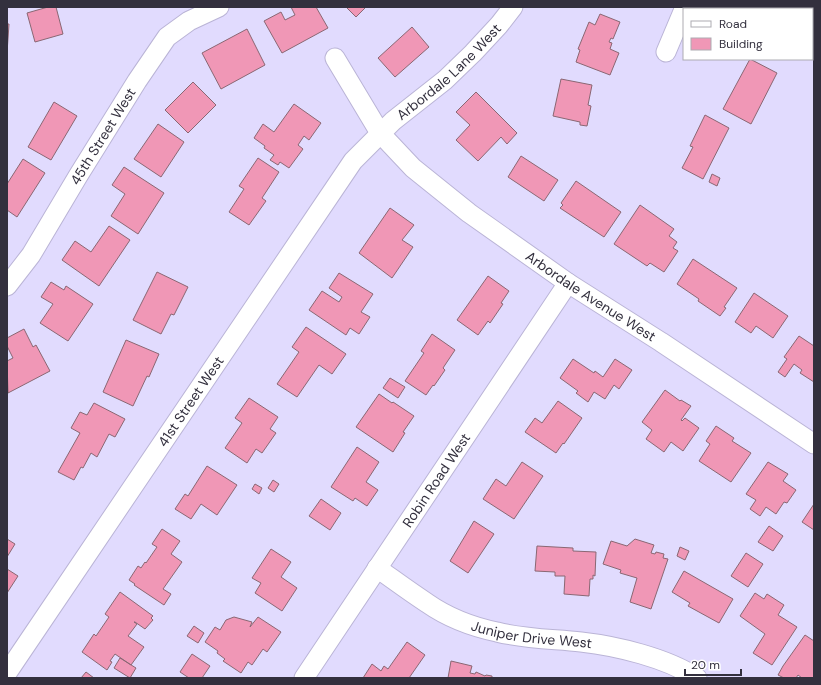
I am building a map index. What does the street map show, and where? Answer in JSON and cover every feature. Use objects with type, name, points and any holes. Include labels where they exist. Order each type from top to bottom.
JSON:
[{"type":"street","name":"45th Street West","points":[[7,286],[31,255],[106,132],[167,37],[189,21],[219,7]]},
{"type":"street","name":"Arbordale Lane West","points":[[380,133],[450,74],[499,25],[513,7]]},
{"type":"street","points":[[666,52],[683,12]]},
{"type":"street","name":"Arbordale Avenue West","points":[[335,58],[380,133],[419,173],[469,213],[568,283],[661,342],[814,444]]},
{"type":"street","name":"41st Street West","points":[[7,673],[353,161],[380,133]]},
{"type":"street","name":"Robin Road West","points":[[304,678],[568,283]]},
{"type":"street","name":"Juniper Drive West","points":[[377,568],[428,604],[469,623],[504,634],[618,648],[664,662],[697,678]]},
{"type":"building","points":[[48,7],[56,7],[63,34],[35,42],[27,13]]},
{"type":"building","points":[[291,7],[316,7],[328,28],[282,53],[264,21],[281,12],[285,20],[295,15]]},
{"type":"building","points":[[346,7],[366,7],[356,17]]},
{"type":"building","points":[[722,7],[758,7],[758,8]]},
{"type":"building","points":[[600,14],[620,22],[613,39],[611,38],[609,42],[612,43],[610,49],[619,53],[610,75],[576,62],[580,50],[578,49],[589,22],[595,25]]},
{"type":"building","points":[[7,24],[9,24],[7,53]]},
{"type":"building","points":[[412,27],[429,47],[395,77],[378,58]]},
{"type":"building","points":[[247,29],[265,65],[221,89],[202,53]]},
{"type":"building","points":[[749,60],[777,73],[751,124],[723,109]]},
{"type":"building","points":[[561,79],[592,85],[588,105],[591,106],[587,126],[580,125],[580,122],[553,116]]},
{"type":"building","points":[[193,82],[216,105],[188,133],[165,110]]},
{"type":"building","points":[[476,92],[517,133],[507,144],[501,137],[478,161],[456,140],[470,125],[456,112]]},
{"type":"building","points":[[54,102],[77,116],[51,160],[28,147]]},
{"type":"building","points":[[294,104],[321,123],[309,140],[304,136],[298,145],[303,149],[289,168],[280,162],[278,165],[270,160],[274,155],[254,138],[263,124],[274,132]]},
{"type":"building","points":[[705,115],[729,128],[703,179],[682,168],[693,147],[690,146]]},
{"type":"building","points":[[158,124],[184,142],[161,177],[134,159]]},
{"type":"building","points":[[521,156],[558,180],[544,201],[508,177]]},
{"type":"building","points":[[258,158],[279,172],[262,198],[266,201],[249,225],[229,212],[244,189],[239,186]]},
{"type":"building","points":[[23,159],[45,173],[17,217],[7,210],[7,184]]},
{"type":"building","points":[[124,167],[164,193],[138,234],[111,216],[125,194],[112,185]]},
{"type":"building","points":[[712,174],[720,178],[717,186],[709,182]]},
{"type":"building","points":[[576,181],[621,212],[604,237],[560,208],[563,205],[561,203]]},
{"type":"building","points":[[640,205],[674,229],[669,236],[677,242],[673,248],[678,251],[664,272],[650,263],[647,266],[614,244]]},
{"type":"building","points":[[390,208],[414,225],[402,240],[413,247],[392,278],[359,253]]},
{"type":"building","points":[[109,226],[130,240],[99,286],[62,260],[75,241],[91,252]]},
{"type":"building","points":[[693,259],[737,288],[724,307],[726,308],[720,316],[677,284]]},
{"type":"building","points":[[157,272],[188,287],[174,315],[171,314],[161,334],[133,320]]},
{"type":"building","points":[[339,273],[373,294],[361,312],[370,317],[359,334],[350,328],[346,335],[309,310],[322,291],[339,302],[342,297],[329,288]]},
{"type":"building","points":[[488,276],[509,291],[501,303],[503,304],[490,323],[488,321],[478,335],[457,320]]},
{"type":"building","points":[[51,282],[64,290],[66,286],[93,304],[68,341],[40,323],[53,304],[41,297]]},
{"type":"building","points":[[754,293],[788,316],[773,338],[756,326],[751,333],[735,322]]},
{"type":"building","points":[[306,327],[346,354],[332,374],[319,365],[297,397],[277,384],[299,352],[292,347]]},
{"type":"building","points":[[24,329],[33,347],[36,345],[50,371],[8,393],[7,361],[13,358],[7,346],[7,338]]},
{"type":"building","points":[[432,334],[455,350],[443,368],[445,370],[426,395],[405,381],[424,353],[421,351]]},
{"type":"building","points":[[799,336],[814,346],[814,382],[800,373],[802,370],[794,364],[785,377],[778,372],[787,359],[784,357]]},
{"type":"building","points":[[126,340],[159,354],[149,377],[147,376],[133,406],[103,392]]},
{"type":"building","points":[[573,359],[594,373],[595,371],[603,377],[615,359],[632,370],[619,389],[614,385],[605,399],[594,392],[588,402],[576,393],[578,391],[560,378]]},
{"type":"building","points":[[390,378],[405,387],[398,398],[383,388]]},
{"type":"building","points":[[665,390],[680,401],[681,400],[691,406],[681,420],[682,421],[685,418],[699,428],[683,451],[671,442],[664,452],[646,439],[652,430],[642,422]]},
{"type":"building","points":[[379,394],[414,416],[403,432],[405,433],[393,452],[356,427]]},
{"type":"building","points":[[249,398],[278,417],[270,429],[276,433],[262,453],[256,449],[247,463],[225,448],[242,423],[235,418]]},
{"type":"building","points":[[558,401],[582,418],[556,453],[525,432],[535,418],[542,423]]},
{"type":"building","points":[[94,403],[125,419],[115,437],[109,434],[97,457],[91,453],[83,468],[81,467],[74,480],[58,472],[80,433],[71,428],[80,412],[87,415]]},
{"type":"building","points":[[716,426],[734,438],[732,441],[751,453],[731,482],[699,461],[710,444],[706,441]]},
{"type":"building","points":[[357,447],[379,462],[366,482],[378,490],[367,506],[355,498],[353,501],[331,487]]},
{"type":"building","points":[[522,462],[543,476],[514,519],[483,499],[496,479],[506,486]]},
{"type":"building","points":[[768,462],[788,474],[783,481],[796,490],[787,503],[784,502],[776,514],[766,507],[760,516],[750,509],[756,500],[746,494]]},
{"type":"building","points":[[207,466],[237,485],[217,515],[201,504],[191,519],[175,509],[185,494],[188,496]]},
{"type":"building","points":[[273,480],[279,484],[274,492],[268,488]]},
{"type":"building","points":[[255,484],[262,488],[259,494],[252,489]]},
{"type":"building","points":[[321,499],[341,513],[330,530],[309,516]]},
{"type":"building","points":[[814,504],[814,530],[802,522]]},
{"type":"building","points":[[474,521],[494,534],[468,573],[450,561]]},
{"type":"building","points":[[769,526],[783,536],[773,551],[758,542]]},
{"type":"building","points":[[162,529],[180,541],[171,554],[182,562],[163,589],[171,594],[164,605],[129,580],[138,566],[141,568],[145,562],[146,563],[157,547],[152,544]]},
{"type":"building","points":[[7,539],[15,544],[7,557]]},
{"type":"building","points":[[635,539],[654,545],[651,553],[655,554],[656,552],[664,554],[663,558],[668,559],[651,609],[630,602],[637,578],[620,573],[621,570],[603,564],[611,541],[627,546]]},
{"type":"building","points":[[537,546],[573,548],[573,551],[596,552],[595,576],[593,575],[593,579],[590,579],[589,596],[564,594],[565,576],[555,576],[555,572],[535,571]]},
{"type":"building","points":[[680,547],[689,551],[685,560],[677,556]]},
{"type":"building","points":[[271,549],[291,562],[281,577],[297,588],[282,611],[255,593],[261,583],[252,578]]},
{"type":"building","points":[[746,553],[763,564],[748,587],[731,576]]},
{"type":"building","points":[[7,569],[18,576],[7,593]]},
{"type":"building","points":[[684,571],[733,599],[719,623],[688,606],[690,603],[672,592]]},
{"type":"building","points":[[120,592],[153,616],[151,618],[153,620],[145,629],[134,622],[137,624],[128,636],[144,647],[131,665],[115,654],[110,661],[112,662],[107,670],[82,652],[94,634],[96,636],[109,617],[105,614]]},
{"type":"building","points":[[755,593],[764,599],[767,594],[784,605],[778,615],[797,627],[772,665],[753,653],[765,634],[740,616]]},
{"type":"building","points":[[234,617],[252,622],[250,627],[258,617],[281,632],[267,652],[263,649],[252,665],[248,662],[241,673],[223,661],[225,659],[217,653],[218,651],[205,642],[215,627],[220,630],[226,620]]},
{"type":"building","points":[[194,626],[204,633],[198,643],[187,636]]},
{"type":"building","points":[[805,635],[814,641],[814,678],[802,678],[798,675],[796,678],[784,678],[778,675],[783,666]]},
{"type":"building","points":[[407,642],[425,655],[409,678],[363,678],[372,664],[381,671],[384,666],[388,669]]},
{"type":"building","points":[[192,654],[210,666],[202,678],[189,678],[180,672]]},
{"type":"building","points":[[120,658],[136,668],[130,678],[114,668]]},
{"type":"building","points":[[451,661],[472,666],[470,673],[475,674],[476,672],[485,676],[492,676],[492,678],[448,678]]},
{"type":"building","points":[[86,672],[94,678],[81,678]]}]
